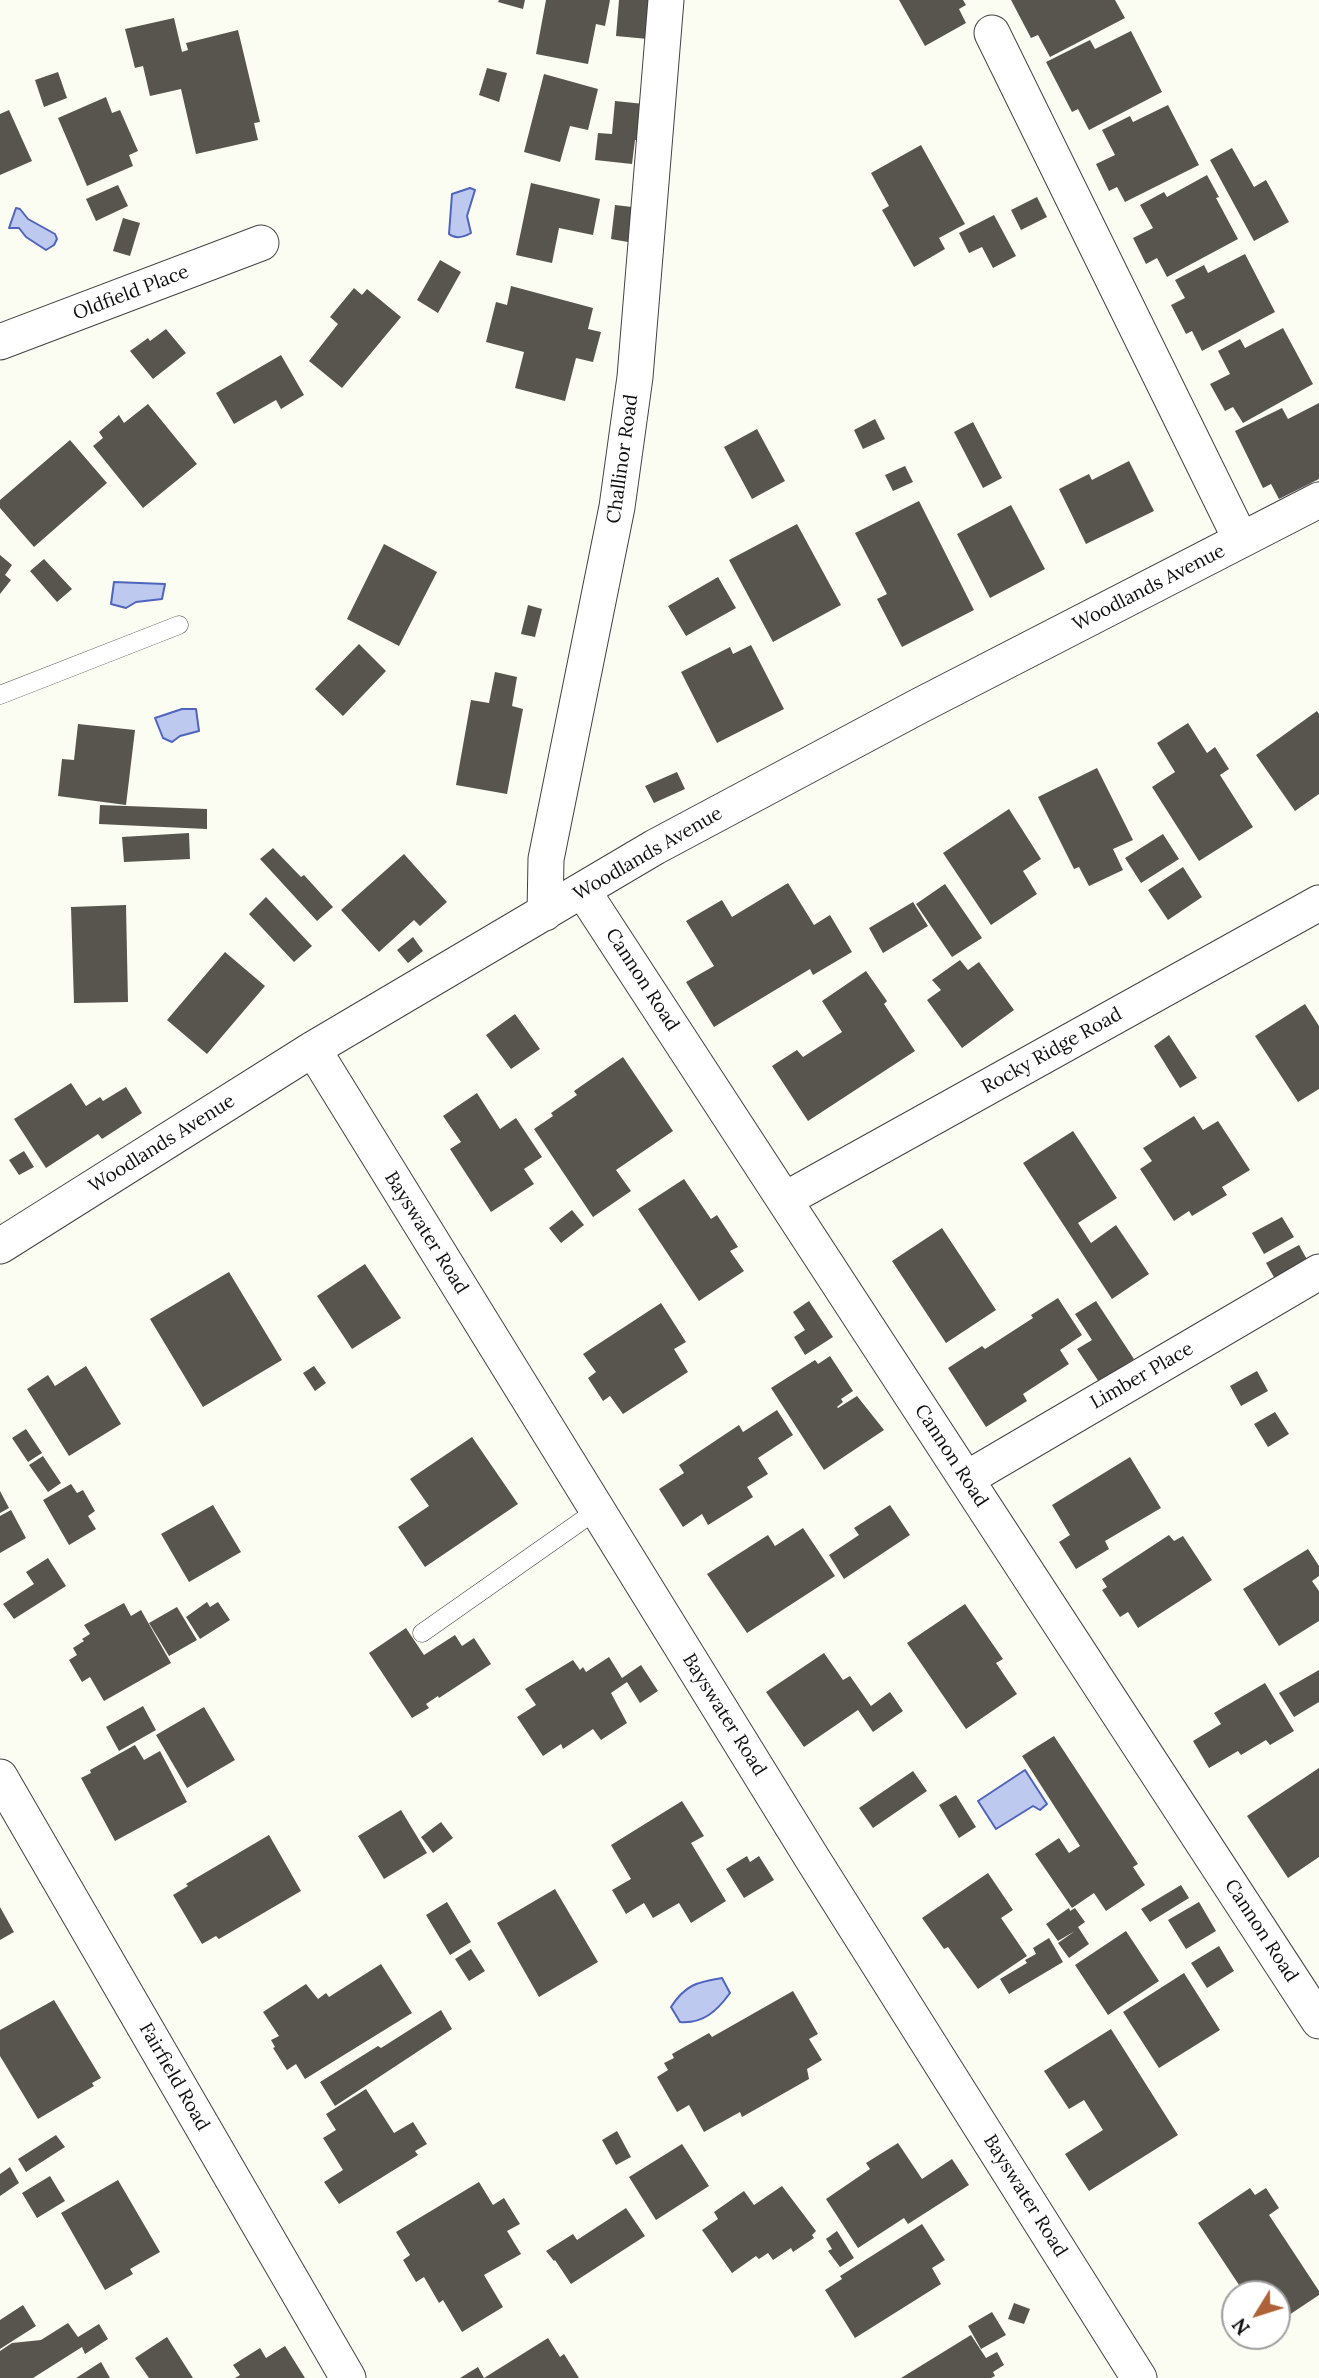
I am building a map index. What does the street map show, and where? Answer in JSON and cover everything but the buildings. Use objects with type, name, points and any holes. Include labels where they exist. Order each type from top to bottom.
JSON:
[{"type":"street","name":"Challinor Road","points":[[545,913],[547,849],[617,507],[635,377],[671,7]]},
{"type":"street","points":[[992,33],[1241,540]]},
{"type":"street","name":"Oldfield Place","points":[[0,342],[261,243]]},
{"type":"street","name":"Woodlands Avenue","points":[[0,1246],[313,1049],[656,848],[919,706],[1319,500]]},
{"type":"street","name":"Cannon Road","points":[[583,891],[966,1479],[1313,1999]]},
{"type":"street","name":"Rocky Ridge Road","points":[[786,1199],[1319,903]]},
{"type":"street","name":"Bayswater Road","points":[[313,1049],[820,1870],[1139,2378]]},
{"type":"street","name":"Limber Place","points":[[966,1479],[1319,1272]]},
{"type":"street","name":"Fairfield Road","points":[[0,1777],[348,2378]]},
{"type":"lane","points":[[0,695],[179,625]]},
{"type":"lane","points":[[422,1633],[597,1510]]},
{"type":"water","points":[[470,188],[475,190],[467,216],[471,233],[454,237],[449,234],[452,194]]},
{"type":"water","points":[[16,208],[28,219],[55,234],[57,239],[54,245],[46,250],[26,237],[19,228],[9,228]]},
{"type":"water","points":[[114,582],[165,584],[162,599],[136,602],[126,608],[111,604]]},
{"type":"water","points":[[182,709],[196,709],[199,731],[180,736],[172,742],[163,738],[155,718]]},
{"type":"water","points":[[1025,1770],[1047,1804],[1040,1810],[1033,1806],[996,1829],[978,1801]]},
{"type":"water","points":[[722,1978],[730,1993],[720,2005],[709,2015],[696,2021],[680,2022],[671,2007],[681,1994],[699,1983]]}]
